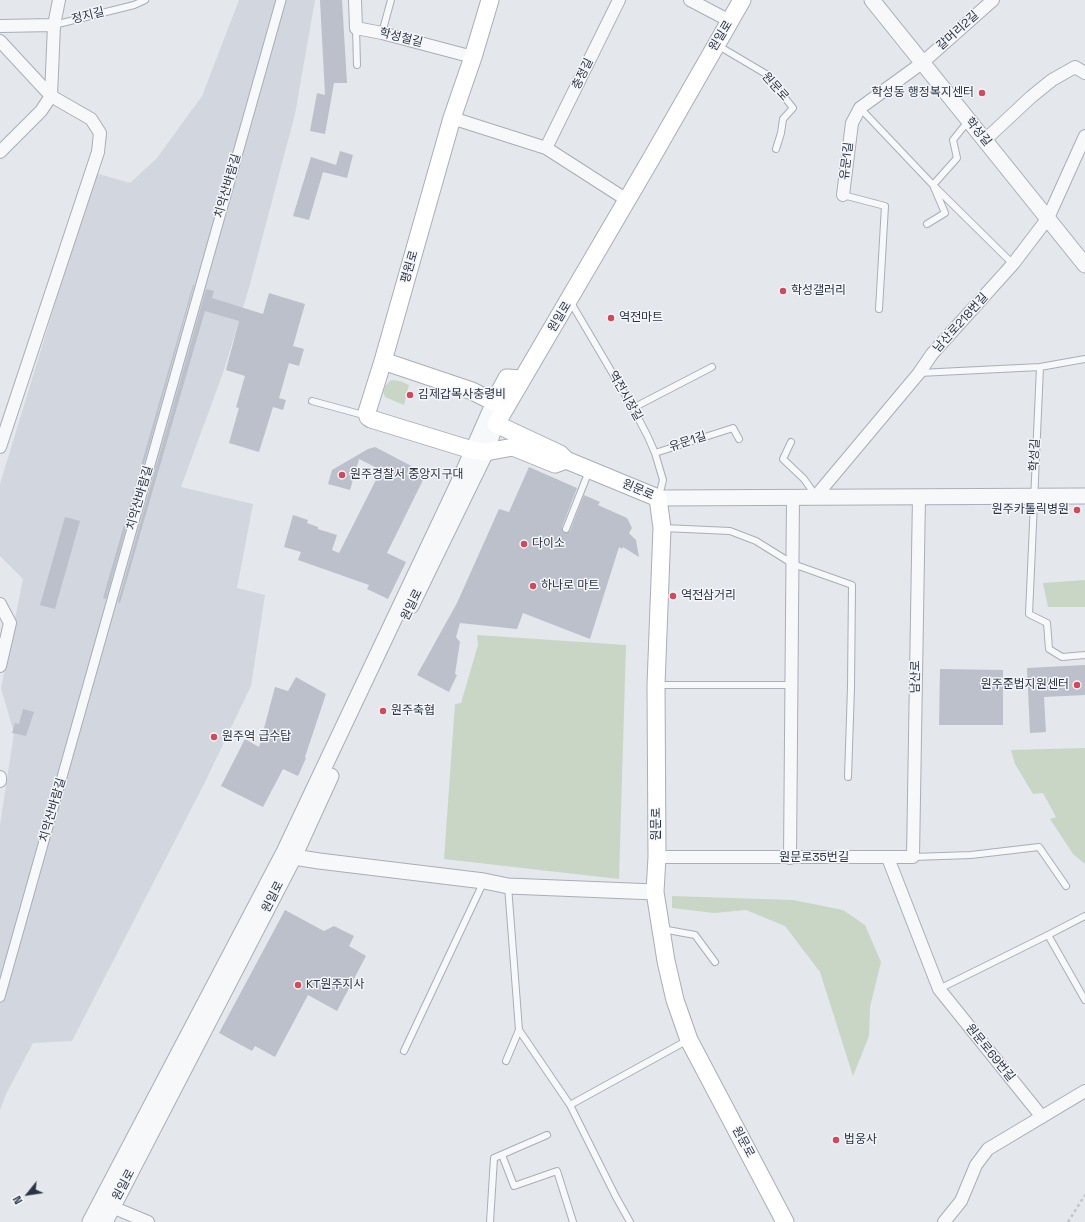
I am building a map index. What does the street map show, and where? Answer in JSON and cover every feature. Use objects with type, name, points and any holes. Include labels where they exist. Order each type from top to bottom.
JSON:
[{"type":"main road","name":"평원로","points":[[368,417],[367,412],[383,361],[452,118],[473,57],[490,0]]},
{"type":"main road","name":"원일로","points":[[496,424],[742,0]]},
{"type":"main road","points":[[383,361],[472,391],[494,402],[506,378],[522,379]]},
{"type":"main road","points":[[368,417],[479,451]]},
{"type":"main road","name":"원문로","points":[[496,424],[560,454],[566,460],[589,471],[658,498],[662,528],[656,685],[656,892],[668,969],[689,1040],[785,1222]]},
{"type":"main road","name":"원문로","points":[[479,451],[513,447],[555,464],[566,460]]},
{"type":"street","points":[[0,152],[41,111],[51,96],[54,25],[59,0]]},
{"type":"street","name":"치악산바람길","points":[[0,996],[281,0]]},
{"type":"street","points":[[355,0],[356,28]]},
{"type":"street","name":"충정길","points":[[546,148],[619,0]]},
{"type":"street","points":[[690,0],[730,21]]},
{"type":"street","name":"학성길","points":[[872,0],[1085,265]]},
{"type":"street","name":"갈머리2길","points":[[922,63],[993,0]]},
{"type":"street","points":[[0,26],[54,25]]},
{"type":"street","name":"학성철길","points":[[356,28],[382,33],[473,57]]},
{"type":"street","points":[[0,41],[51,96],[91,120],[100,133],[98,152],[0,447]]},
{"type":"street","name":"유문1길","points":[[843,195],[852,123],[860,108],[922,63]]},
{"type":"street","points":[[985,140],[1031,97],[1052,80],[1075,67],[1085,74]]},
{"type":"street","points":[[452,118],[546,148],[627,200]]},
{"type":"street","name":"남산로218번길","points":[[816,496],[919,373],[932,354],[1014,264],[1048,218],[1085,136]]},
{"type":"street","points":[[494,402],[496,424]]},
{"type":"street","points":[[479,451],[494,402]]},
{"type":"street","name":"원일로","points":[[90,1222],[289,855],[457,486],[496,424]]},
{"type":"street","name":"원일로","points":[[104,1222],[289,855],[382,666],[479,451]]},
{"type":"street","points":[[658,498],[793,496],[1085,496]]},
{"type":"street","points":[[790,858],[793,496]]},
{"type":"street","name":"남산로","points":[[912,857],[919,496]]},
{"type":"street","points":[[0,604],[10,623],[0,666]]},
{"type":"street","points":[[289,855],[484,881],[508,886],[656,892]]},
{"type":"street","name":"원문로35번길","points":[[657,857],[912,857]]},
{"type":"street","name":"원문로69번길","points":[[888,858],[939,989],[1042,1117]]},
{"type":"street","points":[[944,1222],[961,1201],[976,1165],[988,1149],[1085,1091]]},
{"type":"street","points":[[112,1207],[148,1222]]},
{"type":"lane","name":"정지길","points":[[54,25],[134,5],[145,0]]},
{"type":"lane","points":[[382,33],[391,0]]},
{"type":"lane","points":[[356,28],[357,64]]},
{"type":"lane","name":"원문로","points":[[716,44],[766,74],[793,108],[783,120],[776,149]]},
{"type":"lane","points":[[860,108],[933,185],[1014,264]]},
{"type":"lane","points":[[933,185],[956,158],[953,140],[969,120]]},
{"type":"lane","points":[[927,224],[945,213],[933,185]]},
{"type":"lane","name":"유문1길","points":[[843,195],[885,206],[880,308]]},
{"type":"lane","name":"역전시장길","points":[[569,300],[634,408],[654,453],[663,480],[658,498]]},
{"type":"lane","points":[[919,373],[1040,367],[1085,359]]},
{"type":"lane","points":[[634,408],[712,367]]},
{"type":"lane","name":"학성길","points":[[1040,367],[1033,495],[1029,614],[1047,623],[1049,649],[1062,657],[1085,655]]},
{"type":"lane","points":[[312,401],[368,417]]},
{"type":"lane","name":"유문1길","points":[[654,453],[733,428],[739,439]]},
{"type":"lane","points":[[791,442],[783,459],[804,479],[816,496]]},
{"type":"lane","points":[[566,529],[589,471]]},
{"type":"lane","points":[[662,528],[730,531],[756,541],[793,564],[852,586],[848,777]]},
{"type":"lane","points":[[656,685],[792,685]]},
{"type":"lane","name":"원문로35번길","points":[[912,857],[971,855],[1039,847],[1066,886]]},
{"type":"lane","points":[[404,1051],[484,881]]},
{"type":"lane","points":[[506,1061],[519,1030],[508,886]]},
{"type":"lane","points":[[939,989],[1085,916]]},
{"type":"lane","points":[[661,929],[695,935],[715,962]]},
{"type":"lane","points":[[1048,935],[1085,1000]]},
{"type":"lane","points":[[519,1030],[570,1105],[630,1222]]},
{"type":"lane","points":[[570,1105],[689,1040]]},
{"type":"lane","points":[[490,1222],[494,1158],[547,1135]]},
{"type":"lane","points":[[502,1155],[514,1186],[557,1170],[573,1222]]},
{"type":"path","points":[[1068,1222],[1085,1195]]},
{"type":"shaded area","points":[[239,0],[315,0],[295,114],[249,288],[223,373],[181,487],[253,504],[237,588],[265,595],[251,686],[204,784],[72,1041],[33,1043],[6,1094],[0,1110],[0,825],[14,733],[1,688],[23,579],[0,556],[0,484],[95,173],[130,183],[157,158],[202,96]]},
{"type":"green space","points":[[391,380],[400,381],[409,385],[404,405],[385,397],[383,391]]},
{"type":"green space","points":[[1085,580],[1085,607],[1048,607],[1043,583]]},
{"type":"green space","points":[[477,635],[626,645],[619,879],[444,859],[455,704],[461,703],[478,645]]},
{"type":"green space","points":[[1085,748],[1085,864],[1073,854],[1050,819],[1056,817],[1043,793],[1033,794],[1015,764],[1011,750]]},
{"type":"green space","points":[[672,896],[793,900],[843,910],[865,925],[881,962],[870,1007],[869,1036],[853,1076],[820,972],[785,926],[746,910],[714,913],[672,908]]},
{"type":"building","points":[[320,0],[342,0],[347,83],[334,83],[325,134],[310,131],[317,93],[325,95]]},
{"type":"building","points":[[340,151],[353,155],[347,178],[323,172],[309,220],[293,216],[311,157],[336,165]]},
{"type":"building","points":[[194,285],[106,599],[103,598]]},
{"type":"building","points":[[206,289],[214,291],[212,298],[263,314],[269,293],[305,304],[293,346],[304,349],[299,366],[289,363],[279,398],[286,400],[283,410],[273,407],[259,452],[229,443],[239,408],[236,407],[245,376],[226,370],[239,321],[205,311],[120,603],[118,602]]},
{"type":"building","points":[[375,447],[423,472],[424,478],[387,553],[406,562],[388,599],[367,589],[369,585],[298,560],[301,552],[284,547],[293,515],[308,520],[307,523],[318,527],[318,529],[337,535],[332,550],[339,553],[381,470],[359,459],[350,490],[328,484],[332,470],[368,449]]},
{"type":"building","points":[[529,467],[577,488],[562,527],[563,532],[567,533],[570,531],[584,495],[600,502],[598,505],[627,518],[632,528],[629,533],[636,540],[639,557],[623,547],[622,549],[619,547],[590,639],[523,613],[517,629],[460,623],[456,637],[460,642],[455,674],[457,675],[449,692],[417,675],[457,603],[499,509],[509,512]]},
{"type":"building","points":[[65,517],[80,521],[55,609],[40,605]]},
{"type":"building","points":[[1085,665],[1085,695],[1044,697],[1046,732],[1030,733],[1027,668]]},
{"type":"building","points":[[940,669],[1003,670],[1003,725],[939,725]]},
{"type":"building","points":[[296,677],[326,694],[305,757],[306,758],[298,776],[283,769],[263,807],[221,786],[245,739],[259,747],[275,687],[288,691]]},
{"type":"building","points":[[23,709],[34,712],[26,736],[12,733],[15,723],[19,724]]},
{"type":"building","name":"KT원주지사","points":[[285,910],[324,931],[334,926],[354,936],[349,946],[366,956],[337,1011],[308,995],[275,1057],[255,1046],[252,1051],[219,1033]]},
{"type":"place","name":"학성동 행정복지센터","points":[[982,93]]},
{"type":"place","name":"학성갤러리","points":[[783,291]]},
{"type":"place","name":"역전마트","points":[[611,318]]},
{"type":"place","name":"김제갑목사충령비","points":[[410,395]]},
{"type":"place","name":"원주경찰서 중앙지구대","points":[[342,475]]},
{"type":"place","name":"원주카톨릭병원","points":[[1077,510]]},
{"type":"place","name":"다이소","points":[[524,544]]},
{"type":"place","name":"하나로 마트","points":[[533,586]]},
{"type":"place","name":"역전삼거리","points":[[673,596]]},
{"type":"place","name":"원주준법지원센터","points":[[1077,685]]},
{"type":"place","name":"원주축협","points":[[383,711]]},
{"type":"place","name":"원주역 급수탑","points":[[214,737]]},
{"type":"place","name":"KT원주지사","points":[[298,985]]},
{"type":"place","name":"법웅사","points":[[836,1140]]}]
